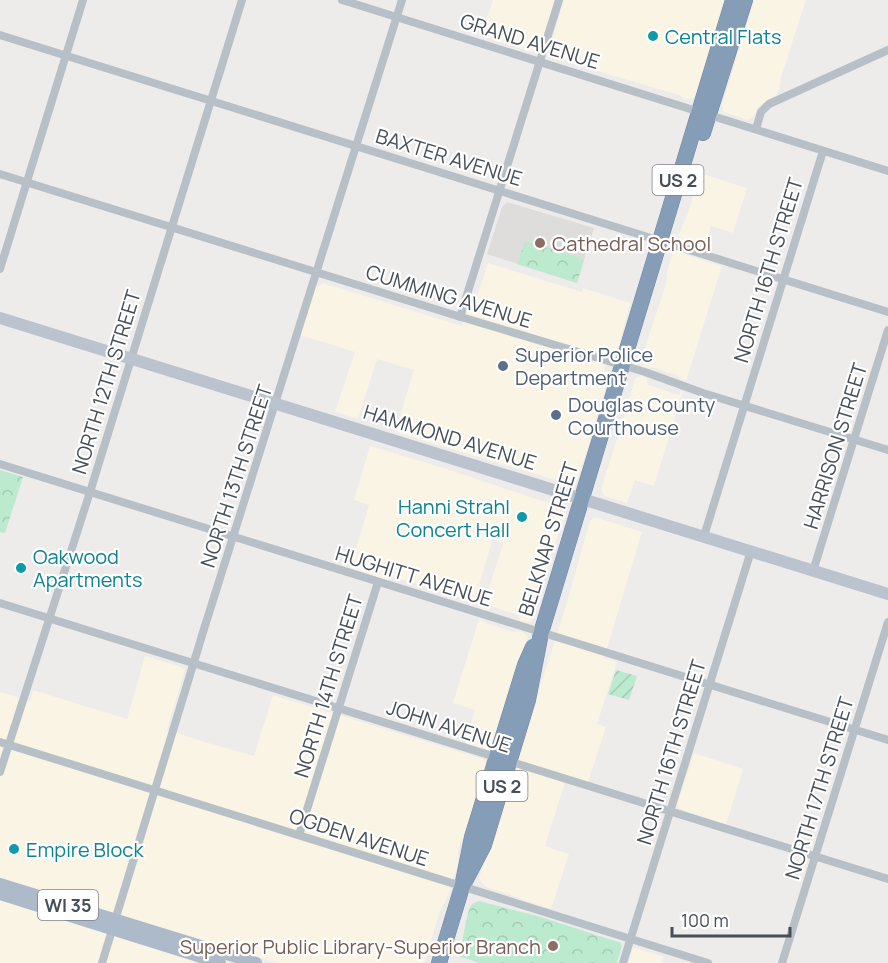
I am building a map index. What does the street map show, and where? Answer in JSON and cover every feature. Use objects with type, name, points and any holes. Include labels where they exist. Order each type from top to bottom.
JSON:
[{"type":"highway","name":"BELKNAP STREET","points":[[439,963],[462,887],[483,845],[502,760],[530,693],[541,633],[582,498],[662,244],[671,234],[733,0]]},
{"type":"highway","name":"BELKNAP STREET","points":[[704,112],[745,0]]},
{"type":"main road","name":"WI 35","points":[[0,884],[219,963]]},
{"type":"main road","name":"WI 35","points":[[0,894],[256,963]]},
{"type":"street","points":[[0,269],[83,0]]},
{"type":"street","name":"NORTH 12TH STREET","points":[[0,772],[5,744],[90,492],[242,0]]},
{"type":"street","name":"GRAND AVENUE","points":[[342,0],[888,171]]},
{"type":"street","name":"NORTH 13TH STREET","points":[[102,963],[402,0]]},
{"type":"street","points":[[460,317],[559,0]]},
{"type":"street","name":"BAXTER AVENUE","points":[[0,35],[499,190],[662,244],[783,278],[888,312]]},
{"type":"street","points":[[756,129],[761,112],[767,105],[888,50]]},
{"type":"street","name":"NORTH 16TH STREET","points":[[704,536],[823,151]]},
{"type":"street","name":"CUMMING AVENUE","points":[[0,174],[888,450]]},
{"type":"street","name":"HAMMOND AVENUE","points":[[0,318],[888,594]]},
{"type":"street","name":"HARRISON STREET","points":[[813,571],[888,330]]},
{"type":"street","name":"HUGHITT AVENUE","points":[[0,464],[888,740]]},
{"type":"street","name":"NORTH 16TH STREET","points":[[622,963],[751,551]]},
{"type":"street","name":"NORTH 14TH STREET","points":[[299,835],[378,582]]},
{"type":"street","name":"JOHN AVENUE","points":[[0,603],[888,879]]},
{"type":"street","name":"NORTH 17TH STREET","points":[[782,963],[888,622]]},
{"type":"street","name":"OGDEN AVENUE","points":[[5,744],[708,963]]},
{"type":"shaded area","points":[[493,0],[555,0],[539,50],[532,52],[481,36]]},
{"type":"shaded area","points":[[564,0],[727,0],[720,15],[695,97],[686,100],[679,95],[550,57],[550,46]]},
{"type":"shaded area","points":[[754,0],[806,0],[781,77],[779,90],[776,95],[759,106],[753,117],[747,120],[724,112],[722,106]]},
{"type":"shaded area","points":[[700,173],[747,188],[733,233],[711,226],[705,247],[683,242],[678,236],[688,213]]},
{"type":"shaded area","name":"Cathedral School","points":[[507,202],[594,228],[577,283],[487,254],[502,207]]},
{"type":"shaded area","points":[[673,252],[722,266],[686,381],[674,374],[643,367],[641,360],[666,284]]},
{"type":"shaded area","points":[[488,263],[582,292],[583,288],[630,303],[617,353],[614,357],[609,357],[604,370],[609,374],[609,379],[578,479],[572,485],[395,432],[414,370],[377,359],[358,419],[335,412],[355,352],[300,335],[314,289],[323,283],[462,326],[468,309],[473,310]]},
{"type":"shaded area","points":[[637,377],[647,378],[648,385],[679,395],[683,391],[654,486],[635,480],[627,503],[604,496],[601,489],[634,381]]},
{"type":"shaded area","points":[[370,446],[565,507],[566,515],[554,546],[532,621],[521,622],[518,615],[487,605],[485,611],[482,610],[503,544],[493,539],[472,607],[470,601],[391,576],[389,581],[350,568],[369,505],[354,500]]},
{"type":"shaded area","points":[[594,518],[642,532],[604,658],[617,662],[597,724],[606,727],[588,782],[567,776],[545,846],[569,854],[551,909],[484,886],[479,878],[565,609],[590,521]]},
{"type":"shaded area","points":[[479,619],[513,632],[522,631],[528,637],[492,749],[489,751],[465,744],[475,710],[453,703]]},
{"type":"shaded area","points":[[145,656],[185,670],[167,730],[208,743],[254,756],[273,695],[483,759],[487,765],[458,850],[458,865],[440,911],[424,963],[277,963],[0,878],[0,692],[30,701],[33,690],[127,719]]},
{"type":"shaded area","points":[[694,753],[743,769],[726,825],[678,808],[677,804]]},
{"type":"shaded area","points":[[0,900],[59,919],[202,963],[0,963]]},
{"type":"shaded area","points":[[633,947],[664,957],[662,963],[628,963]]},
{"type":"green space","points":[[525,241],[584,259],[577,283],[517,264]]},
{"type":"green space","points":[[0,470],[23,477],[5,533],[0,532]]},
{"type":"green space","points":[[616,670],[637,676],[629,700],[608,694]]},
{"type":"green space","points":[[479,901],[541,917],[621,943],[617,963],[480,963],[458,956],[469,910],[472,904]]},
{"type":"place","name":"Central Flats","points":[[653,36]]},
{"type":"place","name":"Cathedral School","points":[[540,243]]},
{"type":"place","name":"Superior Police Department","points":[[503,366]]},
{"type":"place","name":"Douglas County Courthouse","points":[[556,415]]},
{"type":"place","name":"Hanni Strahl Concert Hall","points":[[522,517]]},
{"type":"place","name":"Oakwood Apartments","points":[[21,568]]},
{"type":"place","name":"Empire Block","points":[[14,849]]},
{"type":"place","name":"Superior Public Library-Superior Branch","points":[[553,946]]}]
